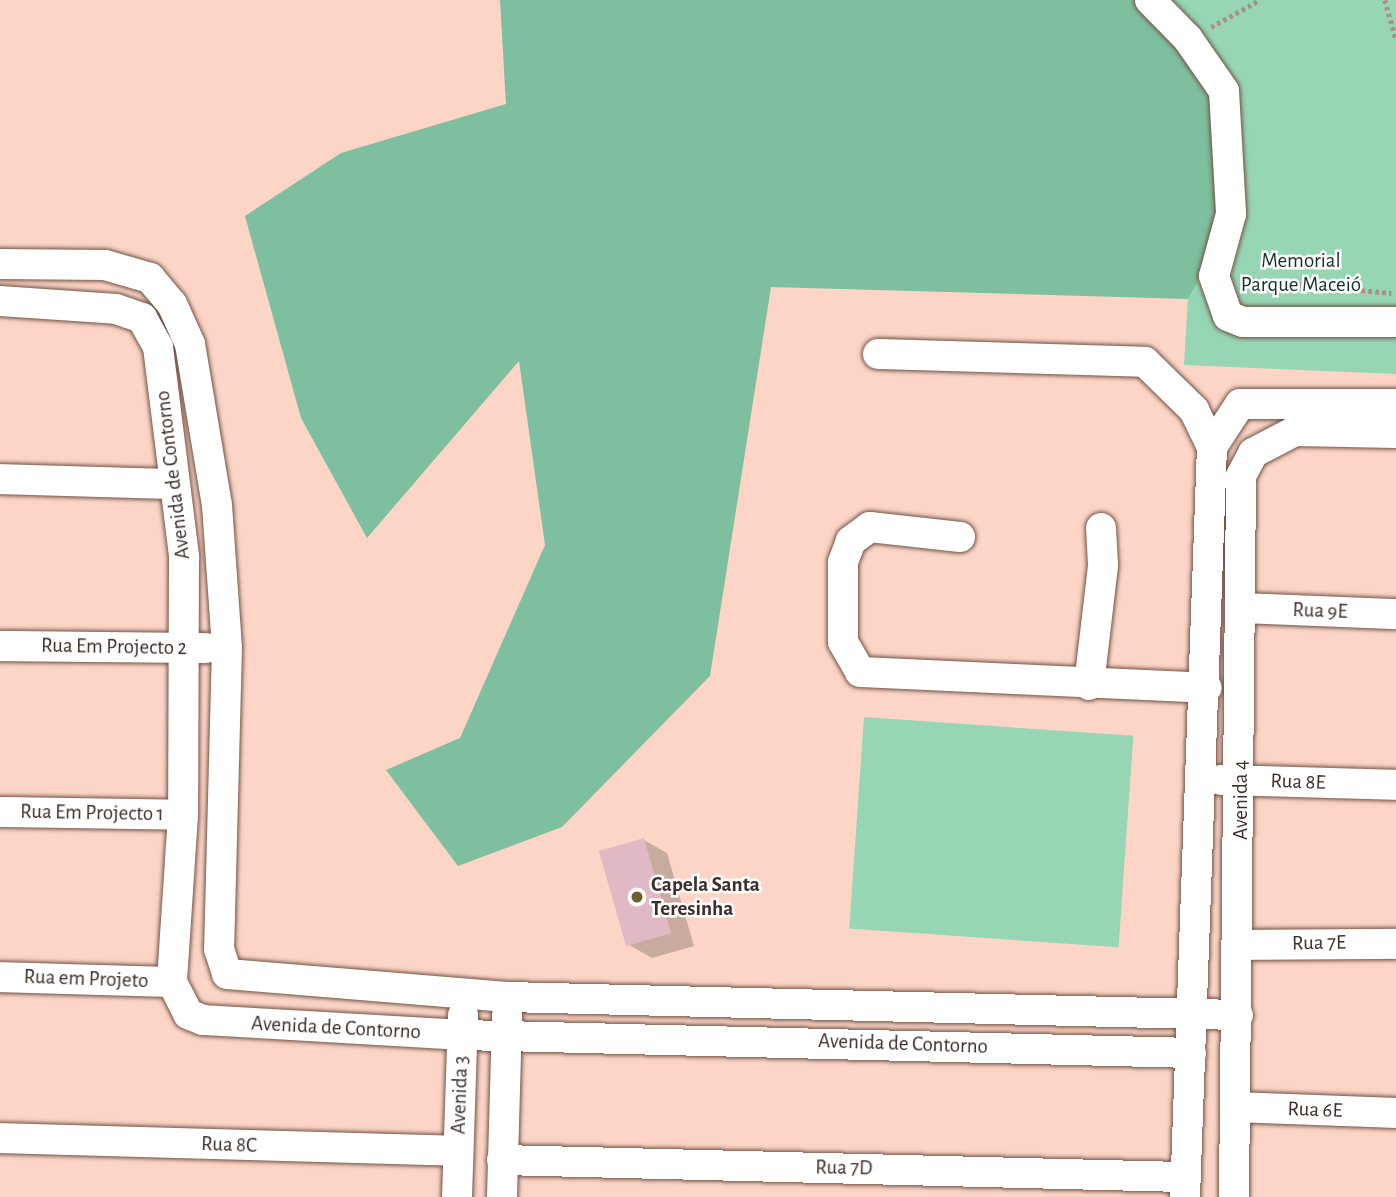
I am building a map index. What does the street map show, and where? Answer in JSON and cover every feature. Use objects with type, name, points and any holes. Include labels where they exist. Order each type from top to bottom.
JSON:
[{"type":"street","points":[[1150,0],[1188,39],[1224,91],[1230,121],[1231,214],[1214,276],[1228,316],[1243,322],[1396,322]]},
{"type":"street","name":"Avenida de Contorno","points":[[0,264],[105,265],[150,278],[172,304],[190,344],[217,505],[227,647],[223,967],[257,981],[507,997],[1238,1014]]},
{"type":"street","name":"Avenida de Contorno","points":[[0,301],[116,309],[142,318],[158,347],[172,484],[184,557],[186,649],[183,815],[172,982],[188,1014],[203,1020],[462,1035],[508,1034],[1191,1053]]},
{"type":"street","points":[[877,354],[1145,362],[1217,435],[1240,404],[1396,404]]},
{"type":"street","name":"Avenida 4","points":[[1234,1197],[1241,945],[1244,608],[1241,476],[1253,453],[1294,431],[1396,433]]},
{"type":"street","name":"Avenida 4","points":[[1185,1187],[1200,779],[1207,688],[1217,435]]},
{"type":"street","points":[[0,479],[172,484]]},
{"type":"street","points":[[960,537],[870,527],[851,541],[843,562],[847,658],[867,677],[1207,688]]},
{"type":"street","points":[[1089,684],[1103,565],[1101,528]]},
{"type":"street","name":"Rua 9E","points":[[1244,608],[1396,614]]},
{"type":"street","name":"Rua Em Projecto 2","points":[[0,646],[186,649],[227,647]]},
{"type":"street","name":"Rua 8E","points":[[1200,779],[1396,785]]},
{"type":"street","name":"Rua Em Projecto 1","points":[[0,812],[183,815]]},
{"type":"street","name":"Rua 7E","points":[[1241,945],[1396,944]]},
{"type":"street","name":"Rua em Projeto","points":[[0,977],[172,982]]},
{"type":"street","name":"Avenida 3","points":[[457,1197],[463,994]]},
{"type":"street","points":[[502,1197],[507,997]]},
{"type":"street","name":"Rua 6E","points":[[1235,1107],[1396,1113]]},
{"type":"street","name":"Rua 8C","points":[[0,1138],[458,1151]]},
{"type":"street","name":"Rua 7D","points":[[502,1160],[1185,1187]]},
{"type":"path","points":[[1188,39],[1260,0]]},
{"type":"path","points":[[1385,0],[1396,39]]},
{"type":"path","points":[[1214,276],[1396,293]]},
{"type":"green space","points":[[500,0],[1141,0],[1208,68],[1217,218],[1205,270],[1188,299],[771,287],[710,676],[562,827],[458,866],[386,770],[460,738],[545,545],[519,361],[367,538],[301,418],[245,216],[341,153],[506,104]]},
{"type":"green space","name":"Memorial Parque Maceió","points":[[1139,0],[1396,0],[1396,374],[1184,365],[1188,299],[1205,270]]},
{"type":"green space","points":[[864,717],[1133,736],[1119,947],[849,928]]},
{"type":"building","name":"Capela Santa Teresinha","points":[[644,838],[671,933],[626,946],[599,851]]},
{"type":"place","name":"Capela Santa Teresinha","points":[[637,897]]}]
